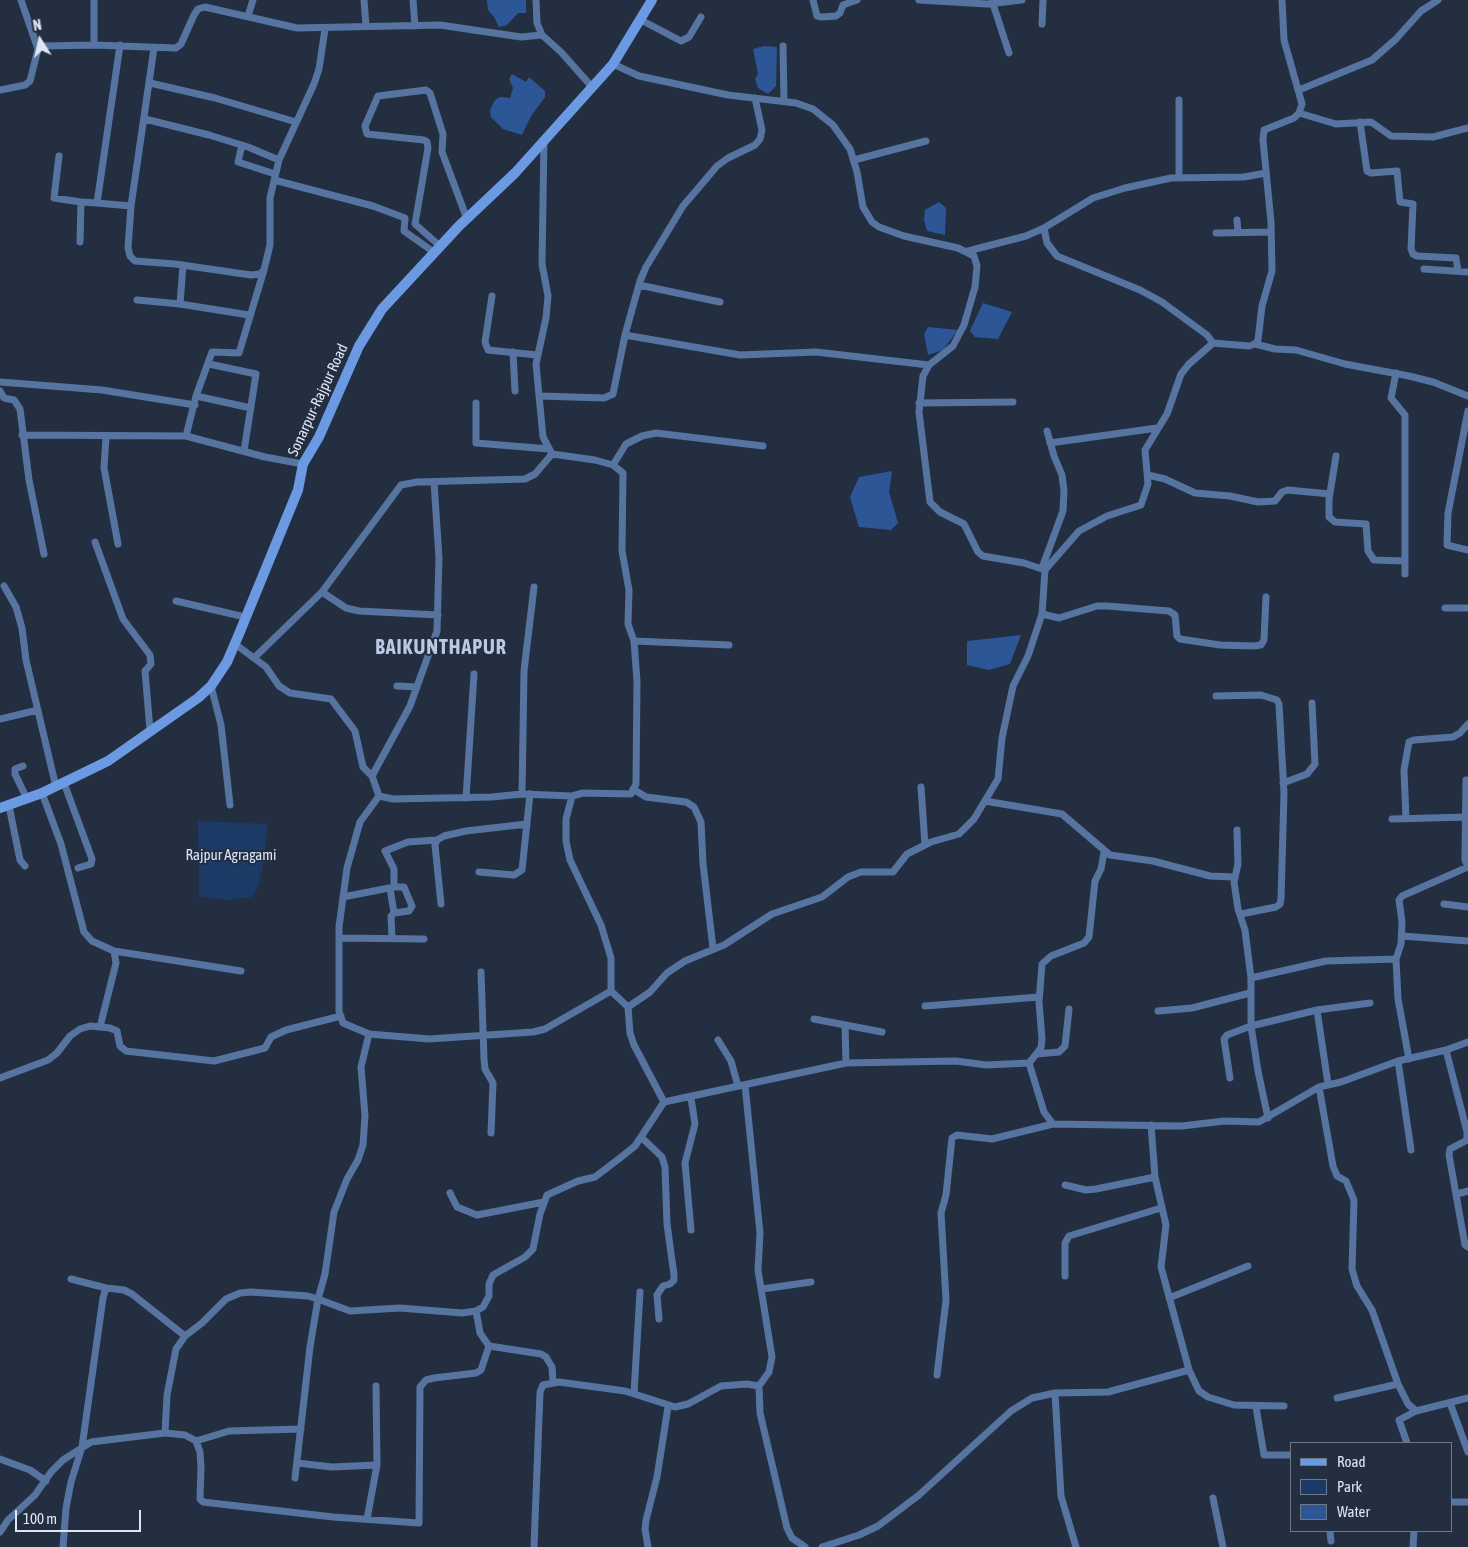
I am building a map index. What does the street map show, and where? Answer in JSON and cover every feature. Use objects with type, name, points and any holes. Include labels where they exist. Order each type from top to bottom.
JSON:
[{"type":"main road","name":"Sonarpur-Rajpur Road","points":[[4,807],[60,785],[108,761],[198,698],[211,686],[227,662],[235,644],[298,490],[304,464],[319,436],[359,346],[382,309],[467,219],[515,173],[613,64],[652,0]]},
{"type":"street","points":[[0,90],[25,85],[30,81],[38,49],[21,0]]},
{"type":"street","points":[[94,0],[94,45]]},
{"type":"street","points":[[248,16],[253,0]]},
{"type":"street","points":[[364,0],[366,26]]},
{"type":"street","points":[[413,0],[414,26]]},
{"type":"street","points":[[536,0],[537,23],[542,35],[561,52],[592,87]]},
{"type":"street","points":[[813,0],[816,16],[822,17],[836,16],[840,13],[843,5],[857,0]]},
{"type":"street","points":[[919,0],[993,4],[1022,0]]},
{"type":"street","points":[[1042,24],[1043,0]]},
{"type":"street","points":[[1255,344],[1258,340],[1262,306],[1272,271],[1271,232],[1263,140],[1264,130],[1294,118],[1299,114],[1302,104],[1284,40],[1282,0]]},
{"type":"street","points":[[1299,90],[1372,60],[1396,39],[1421,11],[1438,0]]},
{"type":"street","points":[[993,4],[1009,54]]},
{"type":"street","points":[[38,49],[54,45],[176,48],[198,9],[212,8],[297,28],[460,26],[521,37],[542,35]]},
{"type":"street","points":[[641,20],[681,41],[689,37],[701,17]]},
{"type":"street","points":[[186,436],[196,396],[212,352],[239,353],[270,244],[270,198],[279,160],[319,69],[325,29]]},
{"type":"street","points":[[97,202],[120,46]]},
{"type":"street","points":[[783,46],[784,101]]},
{"type":"street","points":[[154,48],[146,119],[131,206],[128,248],[130,256],[135,261],[183,265],[251,275],[260,274],[264,270]]},
{"type":"street","points":[[613,64],[639,76],[755,98],[784,101],[813,109],[826,117],[842,135],[854,160],[863,207],[872,222],[879,227],[904,236],[968,251],[1011,241],[1044,228],[1092,198],[1125,188],[1179,178],[1244,177],[1266,174]]},
{"type":"street","points":[[150,83],[215,98],[296,122]]},
{"type":"street","points":[[438,250],[415,224],[428,148],[427,142],[424,140],[367,134],[365,126],[378,96],[426,90],[430,94],[443,134],[442,152],[467,219]]},
{"type":"street","points":[[540,396],[610,396],[616,388],[625,334],[646,267],[683,206],[717,166],[728,158],[755,145],[760,139],[762,130],[755,98]]},
{"type":"street","points":[[1179,100],[1179,178]]},
{"type":"street","points":[[1299,114],[1336,124],[1371,122],[1386,134],[1397,137],[1433,137],[1468,128]]},
{"type":"street","points":[[146,119],[242,145],[279,160]]},
{"type":"street","points":[[1360,122],[1367,171],[1371,173],[1397,170],[1400,202],[1413,204],[1411,249],[1413,254],[1456,258],[1458,271]]},
{"type":"street","points":[[544,139],[542,264],[548,296],[546,318],[536,364],[543,437],[550,451]]},
{"type":"street","points":[[854,160],[926,141]]},
{"type":"street","points":[[242,145],[238,162],[275,177],[373,206],[405,218],[404,231],[438,250]]},
{"type":"street","points":[[59,156],[54,198],[131,206]]},
{"type":"street","points":[[80,242],[81,202]]},
{"type":"street","points":[[1237,220],[1238,232]]},
{"type":"street","points":[[1044,228],[1047,243],[1057,256],[1121,282],[1162,302],[1207,335],[1213,343]]},
{"type":"street","points":[[1216,233],[1271,232]]},
{"type":"street","points":[[968,251],[974,256],[977,266],[975,287],[966,317],[952,346],[929,365],[923,376],[919,403],[930,502],[934,508],[964,524],[978,552],[983,556],[1044,569]]},
{"type":"street","points":[[180,304],[183,265]]},
{"type":"street","points":[[1424,269],[1468,272]]},
{"type":"street","points":[[639,285],[720,302]]},
{"type":"street","points":[[492,296],[486,346],[488,350],[537,355]]},
{"type":"street","points":[[138,300],[176,306],[180,304],[249,316]]},
{"type":"street","points":[[625,334],[740,355],[816,352],[929,365]]},
{"type":"street","points":[[1044,569],[1079,531],[1106,516],[1141,505],[1148,484],[1145,450],[1167,414],[1180,374],[1213,343],[1255,344],[1275,349],[1296,350],[1345,364],[1433,382],[1468,396]]},
{"type":"street","points":[[513,352],[515,391]]},
{"type":"street","points":[[209,364],[256,374],[244,451]]},
{"type":"street","points":[[1396,373],[1391,398],[1405,416],[1405,574]]},
{"type":"street","points":[[0,382],[102,390],[195,405]]},
{"type":"street","points":[[0,391],[4,398],[14,400],[20,409],[22,435],[44,554]]},
{"type":"street","points":[[196,396],[251,408]]},
{"type":"street","points":[[919,403],[1013,402]]},
{"type":"street","points":[[379,796],[394,799],[466,798],[526,794],[572,796],[583,793],[631,794],[636,784],[637,681],[634,641],[628,624],[629,590],[622,551],[623,473],[613,465],[550,451],[476,443],[476,403]]},
{"type":"street","points":[[1468,411],[1448,514],[1447,545],[1468,550]]},
{"type":"street","points":[[1050,443],[1157,428]]},
{"type":"street","points":[[628,1007],[650,992],[667,972],[713,948],[724,945],[772,914],[822,897],[848,877],[860,872],[893,872],[906,854],[925,845],[960,834],[974,819],[998,779],[1002,738],[1013,686],[1028,656],[1042,614],[1044,569],[1063,511],[1062,475],[1047,430]]},
{"type":"street","points":[[613,465],[626,444],[642,436],[656,434],[763,446]]},
{"type":"street","points":[[22,435],[186,436],[265,457],[304,464]]},
{"type":"street","points":[[106,437],[104,468],[118,544]]},
{"type":"street","points":[[254,658],[322,592],[401,485],[416,482],[525,479],[535,474],[550,451]]},
{"type":"street","points":[[1336,456],[1327,512],[1330,520],[1366,524],[1370,557],[1383,561],[1404,561]]},
{"type":"street","points":[[1148,475],[1165,478],[1195,493],[1230,496],[1258,502],[1275,501],[1282,492],[1288,490],[1330,494]]},
{"type":"street","points":[[372,776],[401,724],[433,646],[438,615],[439,558],[434,482]]},
{"type":"street","points":[[95,542],[123,619],[150,655],[151,664],[145,671],[150,730]]},
{"type":"street","points":[[4,586],[16,607],[22,628],[26,660],[38,710],[60,785],[92,859],[91,864],[78,868]]},
{"type":"street","points":[[479,872],[514,875],[520,873],[524,863],[527,824],[524,671],[534,587]]},
{"type":"street","points":[[322,592],[346,608],[359,611],[438,615]]},
{"type":"street","points":[[1042,614],[1059,618],[1098,606],[1169,611],[1175,614],[1177,636],[1180,639],[1254,646],[1261,645],[1264,640],[1266,597]]},
{"type":"street","points":[[176,601],[245,617]]},
{"type":"street","points":[[1444,608],[1468,608]]},
{"type":"street","points":[[634,641],[729,645]]},
{"type":"street","points":[[235,644],[266,667],[279,686],[290,693],[331,699],[354,731],[363,767],[372,776],[379,796]]},
{"type":"street","points":[[466,798],[474,674]]},
{"type":"street","points":[[211,686],[221,725],[230,805]]},
{"type":"street","points":[[398,686],[417,686]]},
{"type":"street","points":[[1216,696],[1261,695],[1277,700],[1283,783],[1280,904],[1276,907],[1241,914]]},
{"type":"street","points":[[1283,783],[1307,774],[1315,764],[1312,703]]},
{"type":"street","points":[[0,719],[38,710]]},
{"type":"street","points":[[1406,819],[1404,770],[1409,742],[1453,737],[1460,733],[1468,724]]},
{"type":"street","points":[[23,766],[15,769],[15,774],[27,799]]},
{"type":"street","points":[[1409,1059],[1398,999],[1396,959],[1402,936],[1399,900],[1402,896],[1468,867],[1465,860],[1466,780]]},
{"type":"street","points":[[921,787],[925,845]]},
{"type":"street","points":[[633,789],[646,797],[686,802],[694,807],[701,822],[703,864],[713,948]]},
{"type":"street","points":[[42,792],[60,844],[84,932],[92,941],[114,951],[241,971]]},
{"type":"street","points":[[379,796],[360,822],[347,868],[339,938],[339,1011],[343,1023],[369,1034],[429,1039],[533,1032],[545,1029],[611,991]]},
{"type":"street","points":[[572,796],[566,819],[566,841],[570,860],[602,925],[611,958],[611,991],[628,1007],[630,1033],[634,1045],[664,1102]]},
{"type":"street","points":[[985,802],[1062,814],[1104,852],[1116,857],[1164,863],[1210,876],[1234,877]]},
{"type":"street","points":[[4,807],[20,860],[25,866]]},
{"type":"street","points":[[1392,819],[1467,817]]},
{"type":"street","points":[[392,938],[391,916],[394,914],[392,887],[394,869],[385,850],[408,842],[437,840],[444,836],[466,831],[527,824]]},
{"type":"street","points":[[1236,830],[1238,864],[1234,877],[1251,978],[1251,1026],[1268,1118]]},
{"type":"street","points":[[437,840],[435,844],[441,904]]},
{"type":"street","points":[[165,1433],[167,1395],[176,1349],[185,1336],[202,1323],[226,1299],[240,1293],[293,1294],[318,1299],[350,1311],[400,1308],[448,1313],[476,1311],[483,1306],[489,1296],[489,1284],[493,1275],[525,1257],[533,1249],[547,1195],[560,1188],[595,1178],[635,1146],[664,1102],[691,1098],[846,1062],[956,1061],[986,1065],[1029,1063],[1041,1048],[1039,997],[1041,968],[1045,959],[1084,943],[1089,937],[1095,881],[1101,869],[1104,852]]},
{"type":"street","points":[[343,897],[404,886],[412,906],[409,911],[394,914]]},
{"type":"street","points":[[1444,904],[1468,907]]},
{"type":"street","points":[[1402,936],[1468,941]]},
{"type":"street","points":[[339,938],[424,939]]},
{"type":"street","points":[[100,1027],[116,963],[114,951]]},
{"type":"street","points":[[1251,978],[1326,961],[1396,959]]},
{"type":"street","points":[[481,972],[485,1069],[493,1083],[491,1133]]},
{"type":"street","points":[[1158,1010],[1192,1008],[1250,993]]},
{"type":"street","points":[[924,1006],[1039,997]]},
{"type":"street","points":[[1230,1078],[1224,1039],[1227,1034],[1251,1026],[1317,1010],[1370,1003]]},
{"type":"street","points":[[1037,1054],[1059,1052],[1065,1046],[1069,1009]]},
{"type":"street","points":[[1317,1010],[1328,1084]]},
{"type":"street","points":[[0,1078],[48,1060],[57,1053],[70,1036],[80,1029],[90,1026],[117,1031],[120,1046],[126,1051],[214,1061],[265,1048],[271,1037],[286,1030],[341,1016]]},
{"type":"street","points":[[814,1019],[882,1032]]},
{"type":"street","points":[[846,1025],[846,1062]]},
{"type":"street","points":[[295,1478],[310,1346],[318,1299],[325,1274],[334,1212],[363,1145],[365,1116],[361,1067],[369,1034]]},
{"type":"street","points":[[718,1040],[741,1086],[760,1233],[758,1270],[772,1357],[768,1372],[759,1386],[760,1413],[787,1528],[792,1538],[805,1547]]},
{"type":"street","points":[[936,1375],[946,1300],[941,1214],[946,1195],[952,1138],[957,1135],[992,1138],[1053,1124],[1065,1126],[1182,1126],[1224,1121],[1259,1122],[1268,1118],[1296,1098],[1319,1087],[1341,1082],[1398,1061],[1446,1050],[1468,1042]]},
{"type":"street","points":[[1446,1050],[1468,1140],[1450,1149],[1449,1155],[1464,1218],[1465,1245],[1468,1247]]},
{"type":"street","points":[[1398,1061],[1411,1150]]},
{"type":"street","points":[[1029,1063],[1044,1112],[1053,1124]]},
{"type":"street","points":[[1319,1087],[1333,1166],[1337,1176],[1346,1181],[1354,1200],[1352,1269],[1357,1286],[1372,1310],[1398,1384],[1408,1404],[1416,1411]]},
{"type":"street","points":[[691,1098],[695,1124],[685,1163],[691,1230]]},
{"type":"street","points":[[1150,1125],[1156,1177],[1167,1232],[1161,1267],[1189,1370],[1199,1391],[1208,1397],[1234,1405],[1256,1407],[1284,1406]]},
{"type":"street","points":[[641,1137],[662,1157],[665,1167],[667,1224],[674,1280],[670,1284],[662,1286],[657,1295],[659,1319]]},
{"type":"street","points":[[1065,1185],[1086,1190],[1156,1177]]},
{"type":"street","points":[[1457,1194],[1468,1191]]},
{"type":"street","points":[[450,1193],[457,1207],[477,1215],[544,1202]]},
{"type":"street","points":[[1065,1276],[1065,1243],[1069,1236],[1161,1208]]},
{"type":"street","points":[[1169,1298],[1248,1266]]},
{"type":"street","points":[[71,1278],[106,1288],[124,1290],[132,1294],[185,1336]]},
{"type":"street","points":[[762,1289],[811,1282]]},
{"type":"street","points":[[63,1547],[64,1526],[71,1482],[82,1447],[106,1288]]},
{"type":"street","points":[[634,1393],[640,1292]]},
{"type":"street","points":[[476,1311],[480,1333],[489,1346],[541,1354],[546,1357],[552,1367],[553,1382]]},
{"type":"street","points":[[0,1532],[8,1520],[35,1495],[51,1472],[63,1460],[90,1442],[165,1433],[185,1435],[196,1441],[200,1452],[200,1499],[203,1502],[367,1520],[419,1523],[420,1387],[426,1380],[434,1378],[476,1373],[480,1370],[489,1346]]},
{"type":"street","points":[[822,1547],[859,1535],[878,1526],[919,1495],[1011,1411],[1032,1398],[1055,1393],[1108,1392],[1189,1370]]},
{"type":"street","points":[[534,1547],[540,1392],[543,1385],[553,1382],[634,1393],[668,1407],[688,1404],[721,1386],[747,1384],[759,1386]]},
{"type":"street","points":[[1337,1398],[1398,1384]]},
{"type":"street","points":[[367,1520],[377,1465],[376,1386]]},
{"type":"street","points":[[1055,1393],[1061,1496],[1076,1547]]},
{"type":"street","points":[[1407,1442],[1399,1420],[1416,1411],[1468,1398]]},
{"type":"street","points":[[1450,1403],[1468,1452]]},
{"type":"street","points":[[648,1547],[645,1530],[646,1520],[657,1477],[668,1407]]},
{"type":"street","points":[[1256,1407],[1264,1455],[1290,1455]]},
{"type":"street","points":[[196,1441],[229,1431],[302,1429]]},
{"type":"street","points":[[0,1459],[30,1470],[46,1481]]},
{"type":"street","points":[[297,1463],[332,1467],[377,1465]]},
{"type":"street","points":[[1213,1498],[1223,1547]]},
{"type":"street","points":[[1453,1502],[1468,1502]]},
{"type":"street","points":[[1330,1532],[1331,1541]]},
{"type":"street","points":[[1413,1547],[1414,1532]]},
{"type":"green space","name":"Rajpur Agragami","points":[[198,821],[268,824],[263,866],[258,886],[252,897],[228,900],[199,897]]},
{"type":"water","points":[[487,0],[526,0],[526,13],[518,13],[507,25],[499,27],[488,10]]},
{"type":"water","points":[[764,46],[777,47],[776,86],[768,94],[758,88],[755,79],[758,74],[753,49]]},
{"type":"water","points":[[512,74],[526,82],[529,77],[545,91],[545,97],[531,116],[522,135],[503,129],[491,117],[490,110],[495,100],[500,97],[510,98],[513,88],[509,79]]},
{"type":"water","points":[[939,202],[946,208],[945,235],[927,231],[924,220],[925,210]]},
{"type":"water","points":[[983,303],[1012,312],[998,339],[975,337],[970,331]]},
{"type":"water","points":[[928,327],[958,330],[943,350],[928,355],[924,334]]},
{"type":"water","points":[[892,471],[889,492],[898,523],[891,530],[859,527],[850,497],[859,477]]},
{"type":"water","points":[[1021,635],[1010,664],[989,670],[967,665],[967,641]]},
{"type":"district","name":"BAIKUNTHAPUR","points":[[441,648]]}]
